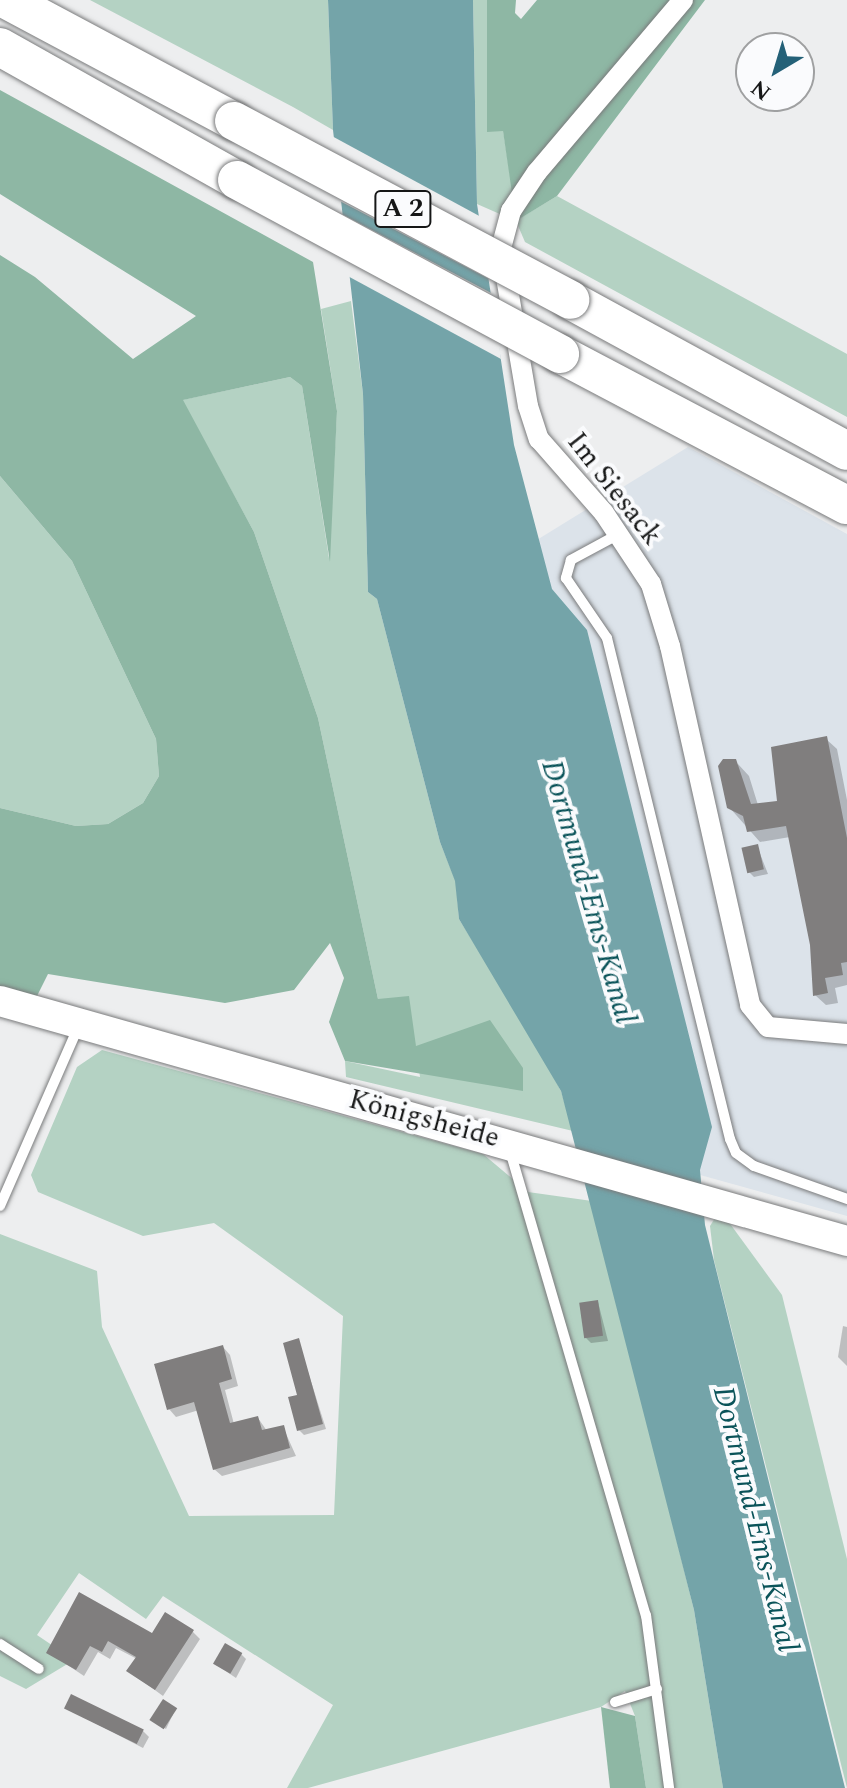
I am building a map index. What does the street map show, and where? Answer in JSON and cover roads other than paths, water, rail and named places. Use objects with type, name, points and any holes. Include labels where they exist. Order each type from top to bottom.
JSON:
[{"type":"highway","name":"A 2","points":[[7,0],[847,451]]},
{"type":"highway","name":"A 2","points":[[0,47],[237,180],[847,505]]},
{"type":"main road","name":"Königsheide","points":[[0,1001],[507,1141],[847,1241]]},
{"type":"street","name":"Im Siesack","points":[[683,0],[537,172],[511,211],[501,248],[532,423],[539,439],[619,534],[651,584],[670,646],[750,1005],[768,1027],[847,1034]]},
{"type":"lane","points":[[619,534],[571,560],[566,578],[607,638],[730,1139],[736,1153],[754,1166],[847,1199]]},
{"type":"lane","points":[[0,1206],[79,1023]]},
{"type":"lane","points":[[507,1141],[646,1615],[669,1788]]},
{"type":"lane","points":[[0,1644],[39,1669]]},
{"type":"lane","points":[[615,1702],[657,1689]]},
{"type":"water","name":"Dortmund-Ems-Kanal","points":[[328,0],[473,0],[477,204],[514,445],[552,589],[587,630],[712,1127],[700,1170],[705,1225],[845,1788],[723,1788],[694,1610],[561,1091],[459,919],[455,881],[440,842],[377,599],[368,592],[363,394],[333,130]]}]
